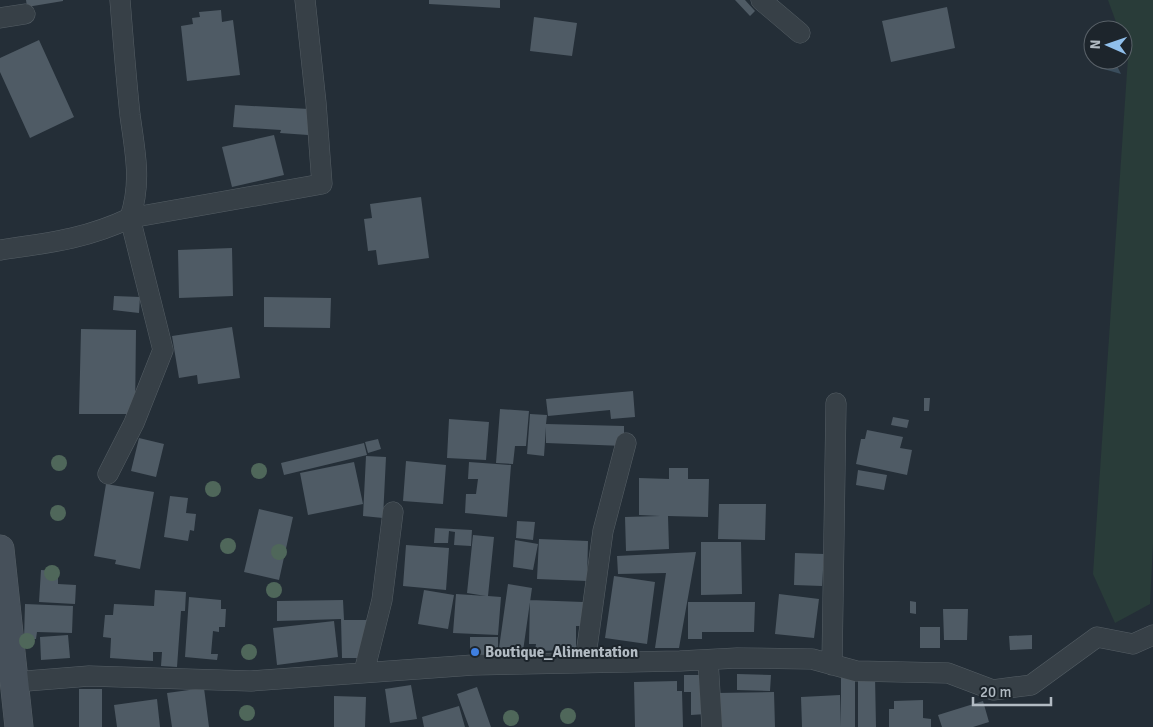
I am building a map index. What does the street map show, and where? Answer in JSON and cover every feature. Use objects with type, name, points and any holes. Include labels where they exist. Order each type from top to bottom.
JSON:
[{"type":"street","points":[[108,474],[134,423],[163,350],[130,218],[137,198],[137,165],[130,116],[120,0]]},
{"type":"street","points":[[0,250],[50,243],[101,232],[130,218],[322,184],[305,0]]},
{"type":"street","points":[[761,0],[800,33]]},
{"type":"street","points":[[0,18],[25,14]]},
{"type":"street","points":[[832,665],[836,403]]},
{"type":"street","points":[[584,662],[603,531],[626,444]]},
{"type":"street","points":[[364,672],[382,600],[393,512]]},
{"type":"street","points":[[0,550],[19,727]]},
{"type":"street","points":[[14,682],[89,676],[251,681],[364,672],[584,662],[737,658],[812,659],[856,672],[948,672],[993,690],[1031,685],[1097,637],[1133,644],[1153,635]]},
{"type":"street","points":[[708,660],[712,727]]},
{"type":"green space","points":[[1108,0],[1153,0],[1153,544],[1150,604],[1115,623],[1093,574],[1127,70],[1133,70],[1133,20],[1115,20]]},
{"type":"water","points":[[1107,70],[1119,70],[1121,74]]},
{"type":"building","points":[[26,0],[63,0],[63,1],[27,7]]},
{"type":"building","points":[[429,0],[500,0],[500,8],[429,4]]},
{"type":"building","points":[[735,0],[745,0],[755,11],[750,16]]},
{"type":"building","points":[[947,7],[955,48],[891,62],[882,21]]},
{"type":"building","points":[[221,10],[222,22],[233,20],[240,75],[187,81],[181,26],[193,24],[192,18],[200,17],[199,12]]},
{"type":"building","points":[[534,17],[577,23],[572,56],[530,51]]},
{"type":"building","points":[[39,40],[74,117],[30,138],[0,72],[0,58]]},
{"type":"building","points":[[235,105],[309,109],[308,135],[280,133],[281,130],[233,127]]},
{"type":"building","points":[[274,135],[284,175],[232,187],[222,147]]},
{"type":"building","points":[[421,197],[429,258],[378,265],[376,250],[368,251],[364,219],[372,218],[370,204]]},
{"type":"building","points":[[232,248],[233,296],[179,298],[178,250]]},
{"type":"building","points":[[114,296],[140,297],[139,313],[113,310]]},
{"type":"building","points":[[264,297],[331,298],[330,328],[264,327]]},
{"type":"building","points":[[232,327],[240,378],[198,384],[197,375],[179,378],[172,336]]},
{"type":"building","points":[[81,329],[136,330],[135,414],[79,414]]},
{"type":"building","points":[[633,391],[635,417],[611,419],[610,410],[548,416],[546,399]]},
{"type":"building","points":[[924,398],[930,398],[929,411],[924,411]]},
{"type":"building","points":[[500,409],[529,411],[526,446],[515,446],[513,464],[496,463]]},
{"type":"building","points":[[530,414],[547,415],[546,424],[624,426],[624,446],[546,443],[546,427],[544,456],[527,454]]},
{"type":"building","points":[[893,417],[909,420],[907,428],[891,425]]},
{"type":"building","points":[[449,419],[489,422],[486,460],[447,458]]},
{"type":"building","points":[[867,430],[903,437],[900,448],[912,450],[907,475],[856,464],[861,439],[865,439]]},
{"type":"building","points":[[139,438],[164,444],[156,477],[131,471]]},
{"type":"building","points":[[378,439],[381,449],[368,453],[365,442]]},
{"type":"building","points":[[364,443],[367,455],[284,475],[281,463]]},
{"type":"building","points":[[366,456],[386,457],[383,518],[363,516]]},
{"type":"building","points":[[406,461],[446,465],[443,504],[403,501]]},
{"type":"building","points":[[354,462],[363,504],[308,515],[300,473]]},
{"type":"building","points":[[469,462],[511,465],[507,517],[465,513],[466,494],[476,494],[478,479],[468,479]]},
{"type":"building","points":[[669,468],[688,468],[688,479],[709,479],[708,517],[668,516],[669,549],[626,551],[625,517],[660,516],[639,515],[639,478],[669,479]]},
{"type":"building","points":[[858,470],[887,475],[884,490],[856,485]]},
{"type":"building","points":[[106,484],[154,492],[140,569],[115,564],[116,560],[94,556]]},
{"type":"building","points":[[170,496],[188,498],[186,513],[196,514],[194,531],[190,530],[188,541],[164,537]]},
{"type":"building","points":[[719,504],[766,504],[765,540],[718,539]]},
{"type":"building","points":[[259,509],[293,517],[279,580],[244,572]]},
{"type":"building","points":[[517,521],[535,522],[533,540],[516,538]]},
{"type":"building","points":[[435,528],[472,530],[471,546],[454,545],[455,532],[449,531],[448,543],[434,543]]},
{"type":"building","points":[[473,535],[494,537],[488,596],[501,597],[498,635],[453,633],[456,594],[486,596],[467,593]]},
{"type":"building","points":[[539,539],[588,541],[587,581],[537,579]]},
{"type":"building","points":[[515,540],[538,544],[533,570],[513,567]]},
{"type":"building","points":[[701,542],[741,542],[742,594],[701,595]]},
{"type":"building","points":[[406,545],[449,548],[446,590],[403,586]]},
{"type":"building","points":[[696,552],[679,648],[655,648],[666,573],[618,574],[617,556]]},
{"type":"building","points":[[795,553],[824,554],[822,586],[794,585]]},
{"type":"building","points":[[41,570],[58,571],[58,584],[76,585],[75,604],[39,602]]},
{"type":"building","points":[[614,576],[655,582],[647,644],[605,638]]},
{"type":"building","points":[[508,584],[532,588],[523,651],[499,648]]},
{"type":"building","points":[[155,590],[186,592],[185,611],[181,611],[177,667],[161,666],[162,652],[153,652],[153,661],[110,658],[111,638],[103,637],[105,615],[113,615],[114,604],[154,606]]},
{"type":"building","points":[[424,590],[454,595],[448,629],[418,624]]},
{"type":"building","points":[[779,594],[819,599],[814,638],[775,634]]},
{"type":"building","points":[[189,597],[221,600],[221,609],[226,609],[225,627],[219,627],[219,632],[213,631],[211,654],[218,654],[217,660],[185,657]]},
{"type":"building","points":[[343,600],[344,620],[369,620],[364,658],[342,658],[341,619],[277,621],[277,601]]},
{"type":"building","points":[[530,600],[583,602],[582,626],[576,626],[576,650],[535,651],[536,644],[529,644]]},
{"type":"building","points":[[910,601],[916,602],[916,614],[910,613]]},
{"type":"building","points":[[688,602],[755,602],[754,632],[702,632],[702,639],[688,639]]},
{"type":"building","points":[[25,604],[73,606],[72,633],[37,632],[36,639],[24,639]]},
{"type":"building","points":[[943,609],[968,609],[967,640],[944,640]]},
{"type":"building","points":[[334,621],[338,657],[277,665],[273,628]]},
{"type":"building","points":[[920,627],[940,627],[940,648],[920,648]]},
{"type":"building","points":[[68,635],[70,658],[41,660],[40,637]]},
{"type":"building","points":[[1032,635],[1032,649],[1010,650],[1009,636]]},
{"type":"building","points":[[470,637],[498,637],[498,653],[520,653],[520,661],[470,661]]},
{"type":"building","points":[[737,674],[771,675],[770,691],[737,690]]},
{"type":"building","points":[[684,675],[706,675],[706,714],[691,715],[691,692],[684,692]]},
{"type":"building","points":[[858,676],[875,676],[876,727],[858,727]]},
{"type":"building","points":[[841,677],[855,677],[855,727],[841,727]]},
{"type":"building","points":[[677,681],[677,691],[682,691],[683,727],[635,727],[634,682]]},
{"type":"building","points":[[411,685],[417,719],[390,723],[385,689]]},
{"type":"building","points":[[477,687],[491,727],[469,727],[457,694]]},
{"type":"building","points":[[204,688],[209,727],[172,727],[167,693]]},
{"type":"building","points":[[79,689],[102,689],[102,727],[79,727]]},
{"type":"building","points":[[774,692],[775,727],[716,727],[716,693]]},
{"type":"building","points":[[840,695],[841,727],[802,727],[801,697]]},
{"type":"building","points":[[334,696],[366,697],[365,727],[334,727]]},
{"type":"building","points":[[157,699],[160,727],[117,727],[114,705]]},
{"type":"building","points":[[923,700],[923,718],[931,719],[931,727],[889,727],[889,709],[894,709],[894,701]]},
{"type":"building","points":[[983,701],[989,722],[973,727],[942,727],[938,715]]},
{"type":"building","points":[[459,706],[465,727],[424,727],[422,717]]},
{"type":"place","name":"Boutique_Alimentation","points":[[475,652]]}]
